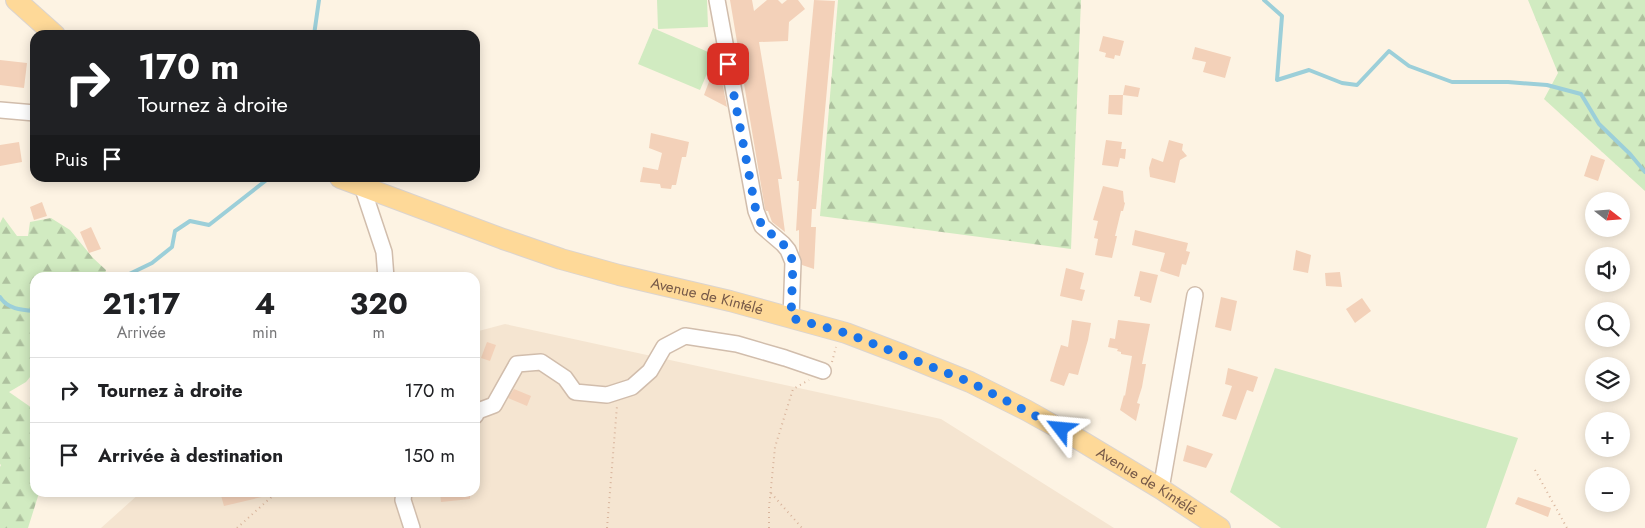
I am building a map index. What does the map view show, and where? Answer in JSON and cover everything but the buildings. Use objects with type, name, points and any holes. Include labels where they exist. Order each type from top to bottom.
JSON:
[{"type":"main road","points":[[16,0],[49,30]]},
{"type":"main road","name":"Avenue de Kintélé","points":[[351,182],[561,259],[618,275],[730,301],[846,333],[970,382],[1078,439],[1161,489],[1220,528]]},
{"type":"street","points":[[717,0],[756,211],[762,226],[783,244],[793,262],[791,318]]},
{"type":"street","points":[[0,110],[30,113]]},
{"type":"street","points":[[362,186],[384,252],[386,272]]},
{"type":"street","points":[[1161,489],[1195,295]]},
{"type":"street","points":[[480,410],[494,405],[517,364],[541,362],[565,378],[575,392],[607,395],[632,387],[650,371],[664,347],[685,336],[737,344],[823,371]]},
{"type":"street","points":[[403,497],[412,528]]},
{"type":"path","points":[[769,528],[775,447],[790,396],[793,389],[823,371],[832,361],[835,349],[846,333]]},
{"type":"path","points":[[607,528],[618,391]]},
{"type":"path","points":[[1535,470],[1566,528]]},
{"type":"path","points":[[772,493],[802,528]]},
{"type":"path","points":[[237,528],[271,497]]},
{"type":"shaded area","points":[[505,324],[941,419],[1114,528],[101,528],[136,497],[480,497],[480,331]]},
{"type":"green space","points":[[657,0],[707,0],[708,27],[658,29]]},
{"type":"green space","points":[[838,0],[1081,0],[1071,249],[820,216]]},
{"type":"green space","points":[[1528,0],[1645,0],[1645,191],[1544,99],[1558,73]]},
{"type":"green space","points":[[653,28],[715,55],[700,90],[638,64]]},
{"type":"green space","points":[[3,217],[17,236],[28,236],[30,222],[51,218],[70,230],[93,258],[106,270],[105,272],[30,272],[30,377],[26,382],[9,392],[30,407],[30,497],[38,497],[28,528],[0,528],[0,223]]},
{"type":"green space","points":[[1275,368],[1518,438],[1486,528],[1281,528],[1230,492]]},
{"type":"waterway","points":[[315,30],[319,0]]},
{"type":"waterway","points":[[1264,0],[1282,16],[1277,80],[1309,70],[1342,83],[1357,85],[1389,51],[1409,66],[1452,82],[1508,82],[1547,85],[1581,94],[1599,124],[1630,154],[1645,172]]},
{"type":"waterway","points":[[133,272],[152,263],[172,247],[175,231],[190,221],[209,225],[264,182]]},
{"type":"waterway","points":[[0,297],[11,306],[30,310]]},
{"type":"route","points":[[728,64],[756,211],[762,226],[783,244],[793,262],[791,318],[846,333],[970,382],[1061,429]]}]
